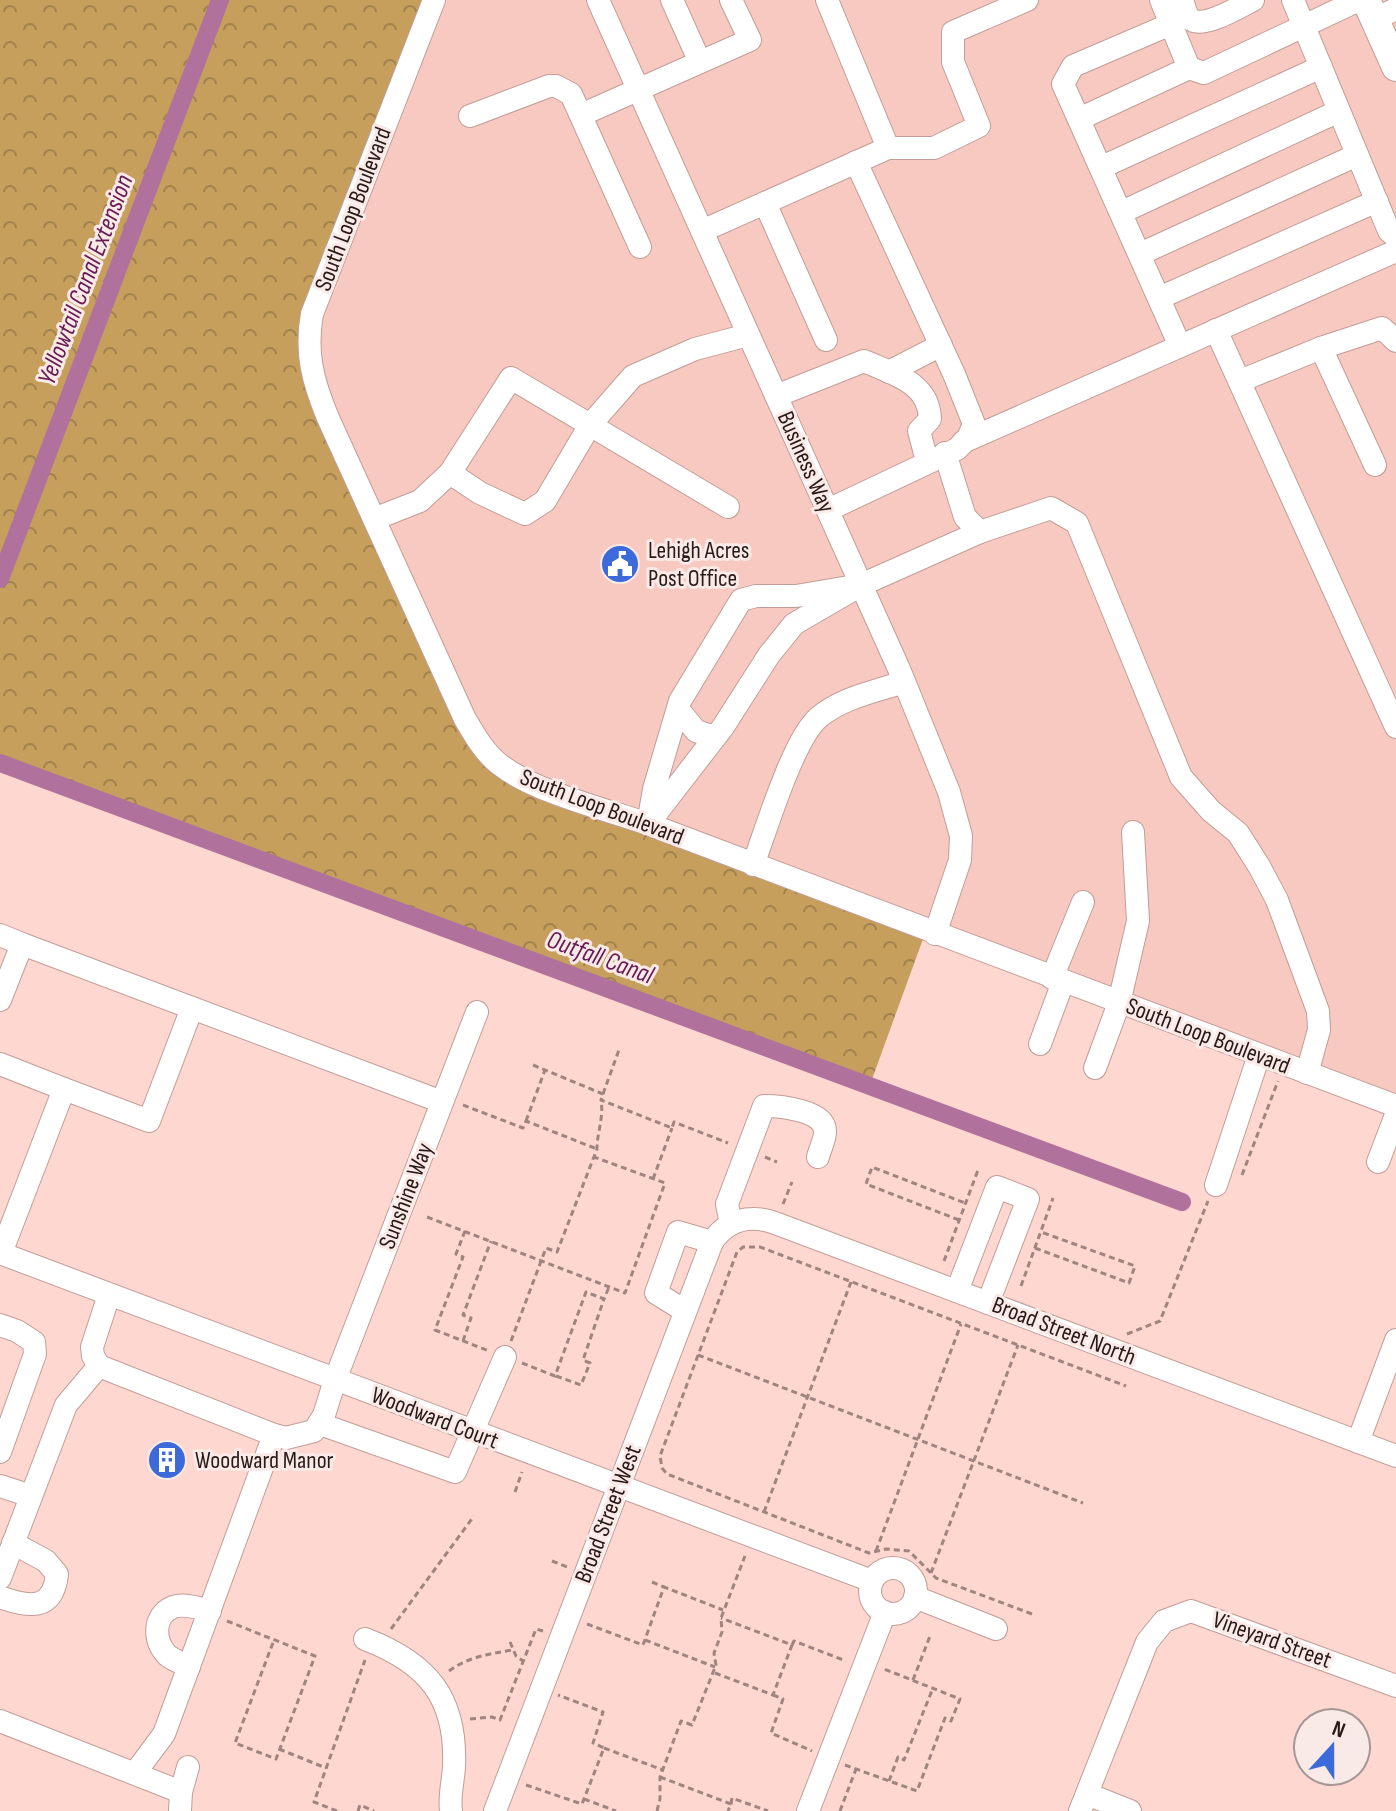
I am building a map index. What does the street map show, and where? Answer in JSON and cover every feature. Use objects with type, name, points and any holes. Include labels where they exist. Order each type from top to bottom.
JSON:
[{"type":"main road","points":[[1374,7],[1396,67]]},
{"type":"street","name":"South Loop Boulevard","points":[[434,0],[312,314],[308,336],[309,359],[315,386],[374,519],[465,719],[481,746],[498,763],[526,780],[1396,1106]]},
{"type":"street","name":"Business Way","points":[[598,0],[828,510],[949,792],[961,836],[960,860],[935,934]]},
{"type":"street","points":[[672,0],[699,60]]},
{"type":"street","points":[[581,115],[699,60],[750,40],[731,0]]},
{"type":"street","points":[[827,0],[888,148]]},
{"type":"street","points":[[702,231],[888,148],[934,148],[979,126],[953,62],[953,32],[1027,0]]},
{"type":"street","points":[[1161,0],[1189,68]]},
{"type":"street","points":[[1182,0],[1190,18],[1195,21],[1211,21],[1253,0]]},
{"type":"street","points":[[1293,0],[1389,231],[1396,237]]},
{"type":"street","points":[[1079,119],[1189,68],[1204,73],[1304,26],[1374,7]]},
{"type":"street","points":[[1171,24],[1073,66],[1063,84],[1180,346]]},
{"type":"street","points":[[1102,167],[1321,67]]},
{"type":"street","points":[[470,116],[549,86],[571,94],[640,247]]},
{"type":"street","points":[[1122,212],[1339,111]]},
{"type":"street","points":[[1140,254],[1357,155]]},
{"type":"street","points":[[856,162],[974,424],[968,438],[945,452]]},
{"type":"street","points":[[1159,298],[1377,201]]},
{"type":"street","points":[[765,203],[826,340]]},
{"type":"street","points":[[828,510],[945,452],[1396,251]]},
{"type":"street","points":[[1216,330],[1396,726]]},
{"type":"street","points":[[1240,381],[1321,348],[1391,331]]},
{"type":"street","points":[[450,473],[480,493],[525,514],[545,501],[590,425],[633,376],[695,349],[748,335]]},
{"type":"street","points":[[889,372],[941,345]]},
{"type":"street","points":[[1321,348],[1375,465]]},
{"type":"street","points":[[776,396],[864,361],[916,384],[930,406],[930,419],[919,431],[945,452],[965,517],[980,532]]},
{"type":"street","points":[[374,519],[420,501],[450,473],[511,378],[728,507]]},
{"type":"street","points":[[648,824],[723,727],[769,655],[794,624],[861,585],[980,532],[1051,508],[1077,523],[1181,777],[1211,811],[1238,833],[1277,900],[1318,1011],[1319,1030],[1307,1073]]},
{"type":"street","points":[[648,824],[654,789],[680,701],[741,600],[756,596],[796,596],[861,585]]},
{"type":"street","points":[[770,598],[779,612],[794,624]]},
{"type":"street","points":[[753,865],[794,756],[817,718],[850,700],[904,682]]},
{"type":"street","points":[[678,709],[696,731],[714,737]]},
{"type":"street","points":[[1095,1068],[1119,1003],[1138,921],[1133,832]]},
{"type":"street","points":[[1040,1044],[1083,902]]},
{"type":"street","points":[[0,935],[443,1100]]},
{"type":"street","points":[[0,1000],[22,944]]},
{"type":"street","points":[[0,1064],[149,1121],[192,1008]]},
{"type":"street","name":"Sunshine Way","points":[[320,1424],[477,1012]]},
{"type":"street","points":[[1216,1185],[1259,1055]]},
{"type":"street","points":[[1,1253],[64,1089]]},
{"type":"street","points":[[731,1224],[727,1204],[764,1106],[789,1106],[809,1114],[825,1128],[818,1157]]},
{"type":"street","points":[[1378,1162],[1396,1115]]},
{"type":"street","points":[[957,1291],[997,1187],[1028,1199],[988,1303]]},
{"type":"street","name":"Broad Street North","points":[[731,1224],[745,1218],[761,1218],[1396,1456]]},
{"type":"street","name":"Broad Street West","points":[[495,1811],[712,1242],[720,1230],[731,1224]]},
{"type":"street","points":[[685,1311],[656,1293],[678,1232],[712,1242]]},
{"type":"street","name":"Woodward Court","points":[[1,1253],[872,1581]]},
{"type":"street","points":[[109,1295],[92,1347],[99,1366],[274,1435],[286,1438],[301,1436],[314,1431],[320,1424],[455,1472],[505,1357]]},
{"type":"street","points":[[0,1325],[34,1342],[35,1354],[0,1452]]},
{"type":"street","points":[[1358,1442],[1396,1340]]},
{"type":"street","points":[[0,1578],[66,1405],[99,1366]]},
{"type":"street","points":[[135,1773],[164,1734],[274,1435]]},
{"type":"street","points":[[0,1486],[31,1496]]},
{"type":"street","points":[[0,1597],[19,1604],[35,1605],[46,1600],[56,1588],[57,1574],[46,1561],[13,1543]]},
{"type":"street","points":[[897,1568],[910,1575],[916,1589],[915,1597],[907,1609],[885,1612],[873,1603],[870,1588],[882,1570],[897,1568]]},
{"type":"street","points":[[915,1597],[996,1629]]},
{"type":"street","points":[[189,1667],[169,1657],[158,1643],[156,1628],[163,1615],[174,1606],[193,1606],[210,1611]]},
{"type":"street","name":"Vineyard Street","points":[[1084,1803],[1147,1642],[1164,1621],[1191,1611],[1396,1686]]},
{"type":"street","points":[[808,1811],[885,1612]]},
{"type":"street","points":[[374,1642],[403,1655],[433,1683],[443,1701],[451,1724],[454,1769],[451,1811]]},
{"type":"street","points":[[0,1721],[135,1773],[180,1801],[188,1767]]},
{"type":"street","points":[[1084,1803],[1130,1811]]},
{"type":"path","points":[[505,1357],[546,1248],[557,1252],[597,1149],[597,1136],[604,1116],[601,1100],[620,1047]]},
{"type":"path","points":[[533,1065],[603,1094]]},
{"type":"path","points":[[1242,1176],[1284,1065]]},
{"type":"path","points":[[443,1100],[523,1128],[545,1070]]},
{"type":"path","points":[[601,1100],[672,1128]]},
{"type":"path","points":[[526,1121],[597,1149]]},
{"type":"path","points":[[653,1179],[674,1122],[777,1162]]},
{"type":"path","points":[[427,1217],[625,1293],[665,1183],[594,1157]]},
{"type":"path","points":[[959,1220],[866,1184],[872,1167],[965,1203]]},
{"type":"path","points":[[944,1261],[978,1170]]},
{"type":"path","points":[[775,1223],[792,1182]]},
{"type":"path","points":[[1097,1344],[1160,1321],[1216,1185]]},
{"type":"path","points":[[1021,1286],[1053,1198]]},
{"type":"path","points":[[465,1231],[456,1254],[463,1257],[435,1330],[463,1341],[581,1385],[590,1363],[583,1360],[609,1287]]},
{"type":"path","points":[[1035,1248],[1129,1283],[1135,1266],[1041,1232]]},
{"type":"path","points":[[463,1341],[471,1318],[463,1315],[491,1241]]},
{"type":"path","points":[[1032,1614],[936,1578],[909,1551],[869,1553],[667,1474],[662,1468],[660,1456],[737,1252],[743,1247],[760,1247],[1126,1386]]},
{"type":"path","points":[[764,1512],[851,1282]]},
{"type":"path","points":[[555,1376],[586,1292],[604,1299]]},
{"type":"path","points":[[876,1551],[961,1324]]},
{"type":"path","points":[[931,1573],[1018,1345]]},
{"type":"path","points":[[698,1355],[1083,1503]]},
{"type":"path","points":[[515,1492],[529,1453]]},
{"type":"path","points":[[337,1811],[314,1802],[374,1642],[393,1623],[474,1516]]},
{"type":"path","points":[[657,1811],[660,1777],[681,1721],[692,1725],[714,1670],[714,1653],[722,1632],[721,1618],[751,1537]]},
{"type":"path","points":[[652,1582],[724,1610]]},
{"type":"path","points":[[569,1617],[643,1645],[664,1587]]},
{"type":"path","points":[[210,1611],[219,1618],[315,1656],[276,1759],[235,1743],[274,1640]]},
{"type":"path","points":[[721,1618],[792,1645]]},
{"type":"path","points":[[451,1724],[477,1717],[500,1720],[536,1629],[561,1638]]},
{"type":"path","points":[[913,1680],[930,1636]]},
{"type":"path","points":[[645,1640],[714,1670],[773,1695],[783,1699],[771,1733],[917,1791],[945,1718],[951,1721],[960,1699],[881,1668],[864,1668],[794,1641],[773,1695]]},
{"type":"path","points":[[510,1642],[512,1650],[523,1661]]},
{"type":"path","points":[[433,1683],[462,1662],[512,1650]]},
{"type":"path","points":[[541,1688],[603,1712],[593,1743],[663,1770]]},
{"type":"path","points":[[889,1781],[898,1757],[904,1760],[933,1688]]},
{"type":"path","points":[[508,1778],[582,1804],[604,1748]]},
{"type":"path","points":[[279,1749],[326,1768]]},
{"type":"path","points":[[840,1811],[856,1769]]},
{"type":"path","points":[[660,1777],[731,1804]]},
{"type":"path","points":[[728,1811],[732,1798],[768,1811]]},
{"type":"path","points":[[584,1799],[616,1811]]},
{"type":"path","points":[[358,1811],[360,1805],[374,1811]]},
{"type":"shaded area","points":[[434,0],[1396,0],[1396,1106],[498,763],[328,418],[308,336]]},
{"type":"green space","points":[[0,0],[426,0],[300,335],[474,751],[645,832],[923,939],[871,1082],[0,754]]},
{"type":"waterway","name":"Yellowtail Canal Extension","points":[[0,579],[220,0]]},
{"type":"waterway","name":"Outfall Canal","points":[[0,763],[1182,1202]]},
{"type":"place","name":"Lehigh Acres Post Office","points":[[620,564]]},
{"type":"place","name":"Woodward Manor","points":[[167,1460]]}]
